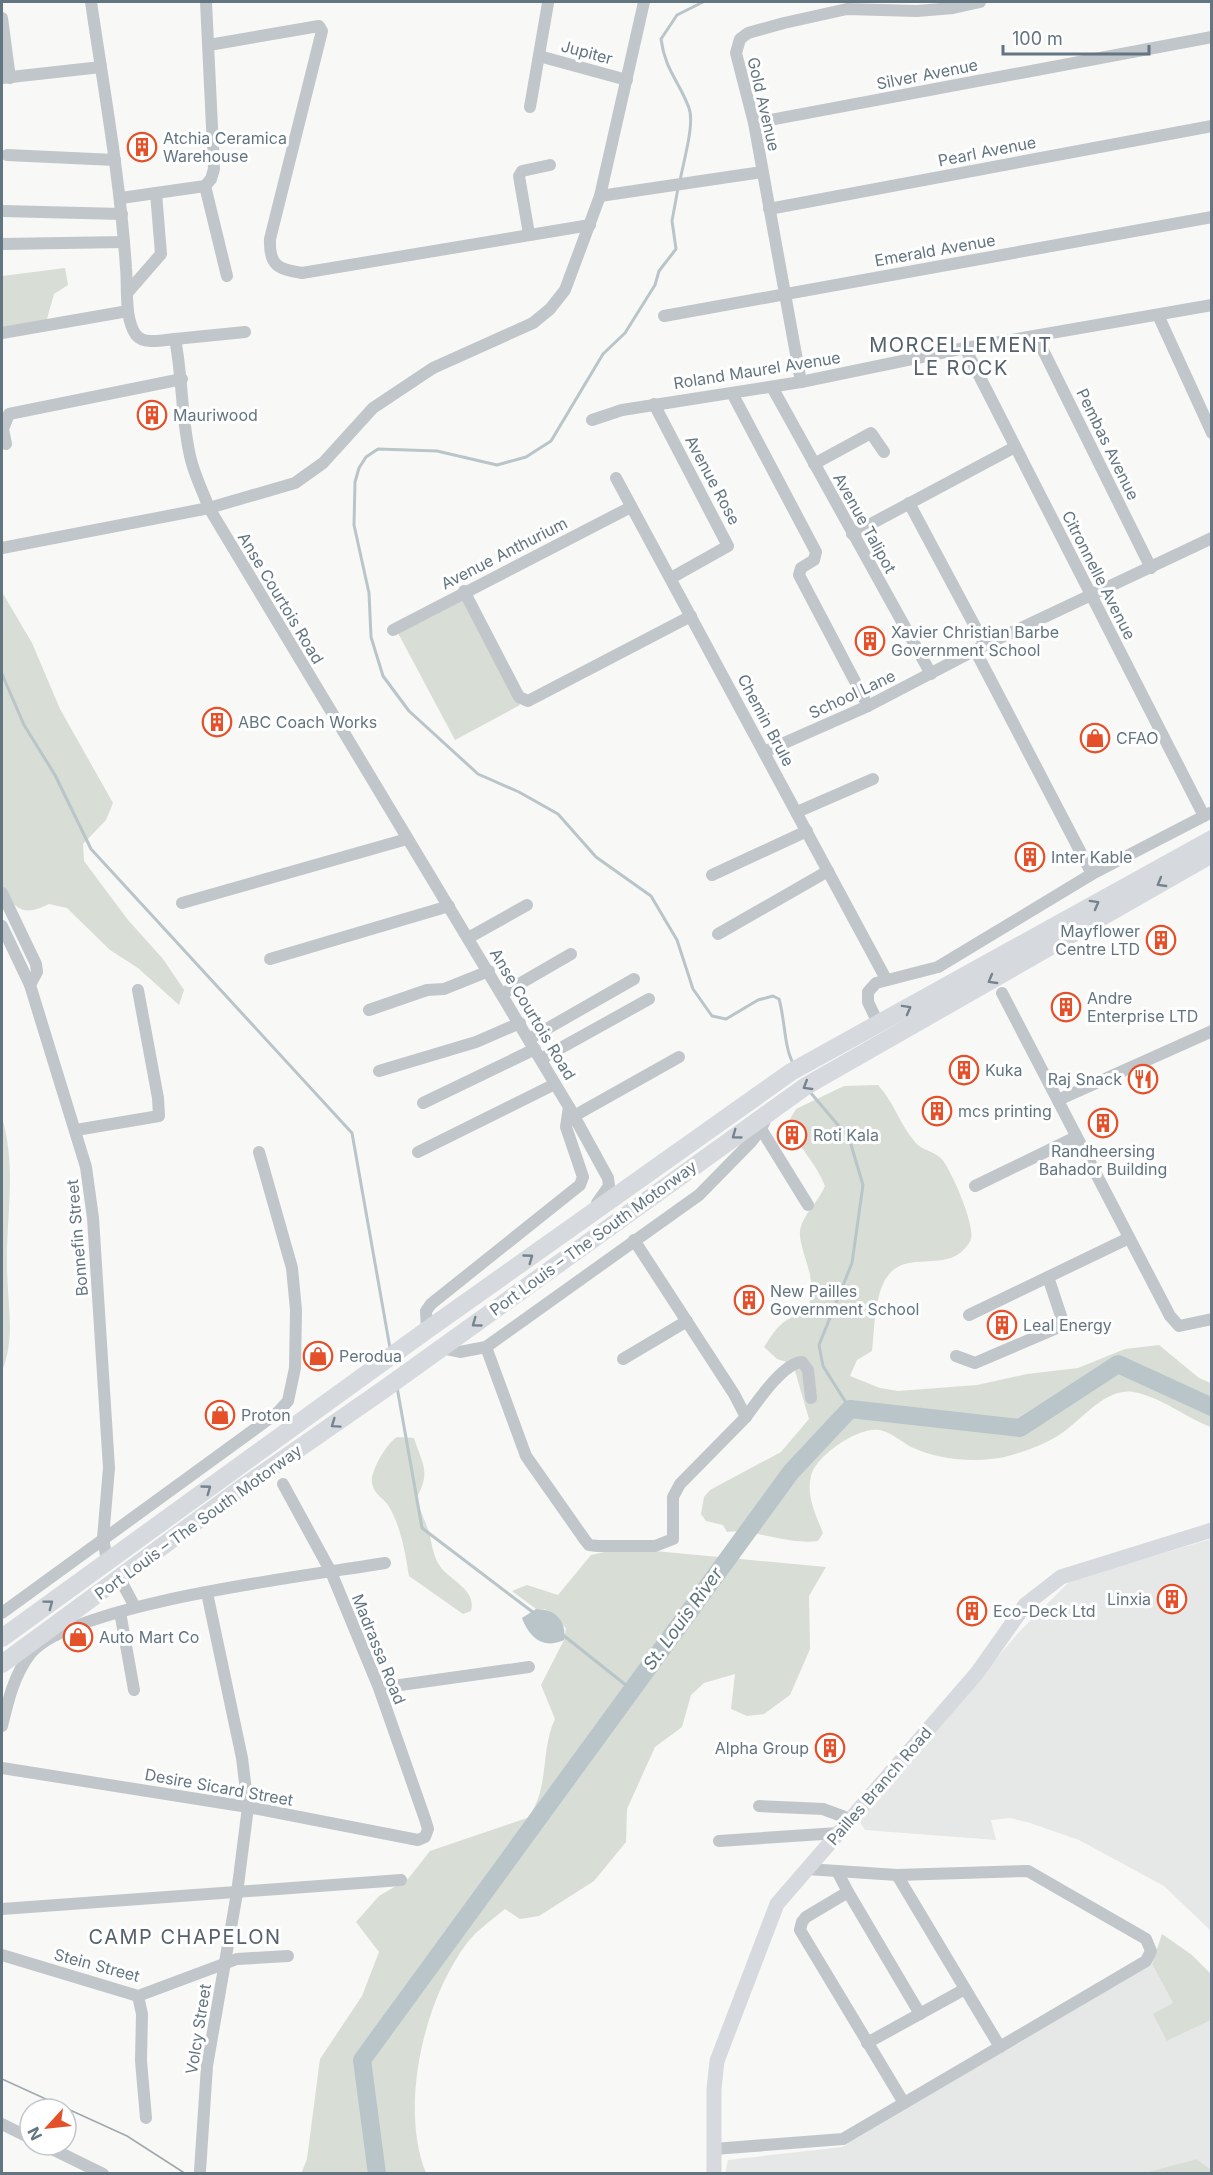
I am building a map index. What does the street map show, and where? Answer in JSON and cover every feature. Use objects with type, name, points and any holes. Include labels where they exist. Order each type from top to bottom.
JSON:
[{"type":"highway","name":"Port Louis – The South Motorway","points":[[2,1638],[369,1372],[773,1084],[1212,839]]},
{"type":"highway","name":"Port Louis – The South Motorway","points":[[2,1664],[239,1490],[383,1390],[777,1106],[831,1072],[1212,854]]},
{"type":"main road","name":"Pailles Branch Road","points":[[714,2174],[714,2089],[717,2061],[768,1922],[777,1904],[977,1673],[1025,1605],[1042,1589],[1060,1577],[1083,1568],[1212,1530]]},
{"type":"street","points":[[91,2],[121,198],[128,311],[138,338],[146,341],[245,332]]},
{"type":"street","points":[[121,198],[205,186],[211,179],[214,169],[206,2]]},
{"type":"street","points":[[2,548],[208,508],[295,483],[323,463],[373,408],[433,368],[533,323],[550,309],[565,290],[600,196],[644,2]]},
{"type":"street","name":"Gold Avenue","points":[[801,382],[787,293],[754,123],[736,53],[740,39],[748,33],[847,9],[917,11],[953,8],[980,2]]},
{"type":"street","points":[[530,107],[548,3]]},
{"type":"street","points":[[2,18],[6,78],[101,67]]},
{"type":"street","points":[[209,45],[319,26],[322,31],[270,239],[269,255],[276,265],[286,271],[302,273],[590,225]]},
{"type":"street","name":"Silver Avenue","points":[[754,123],[1212,37]]},
{"type":"street","name":"Jupiter","points":[[539,56],[627,80]]},
{"type":"street","name":"Pearl Avenue","points":[[769,209],[1212,126]]},
{"type":"street","points":[[8,155],[115,160]]},
{"type":"street","points":[[529,234],[519,176],[522,171],[550,165]]},
{"type":"street","points":[[600,196],[762,172]]},
{"type":"street","points":[[205,186],[227,276]]},
{"type":"street","points":[[128,291],[161,254],[156,193]]},
{"type":"street","points":[[2,211],[122,214]]},
{"type":"street","name":"Emerald Avenue","points":[[664,315],[1212,217]]},
{"type":"street","points":[[2,244],[124,242]]},
{"type":"street","name":"Roland Maurel Avenue","points":[[591,420],[615,411],[801,382],[964,348],[1212,305]]},
{"type":"street","points":[[2,333],[128,311]]},
{"type":"street","points":[[1158,315],[1212,433]]},
{"type":"street","name":"Pembas Avenue","points":[[1035,336],[1151,568]]},
{"type":"street","name":"Anse Courtois Road","points":[[175,339],[183,379],[185,426],[191,461],[208,508],[489,971],[608,1178]]},
{"type":"street","name":"Citronnelle Avenue","points":[[964,348],[1092,597],[1208,814]]},
{"type":"street","points":[[6,444],[3,429],[9,414],[183,379]]},
{"type":"street","name":"Avenue Talipot","points":[[772,387],[931,674]]},
{"type":"street","points":[[732,393],[816,552],[814,560],[801,568],[799,575],[868,706]]},
{"type":"street","name":"Avenue Rose","points":[[654,404],[728,546],[671,578]]},
{"type":"street","points":[[814,464],[871,434],[884,452]]},
{"type":"street","points":[[852,534],[1015,447]]},
{"type":"street","name":"Chemin Brule","points":[[616,478],[886,979]]},
{"type":"street","points":[[909,503],[1092,874]]},
{"type":"street","name":"Avenue Anthurium","points":[[393,630],[464,591],[631,507]]},
{"type":"street","name":"School Lane","points":[[764,752],[868,706],[980,647],[1092,597],[1212,538]]},
{"type":"street","points":[[464,591],[519,697],[528,701],[691,616]]},
{"type":"street","points":[[797,812],[873,778]]},
{"type":"street","points":[[879,1025],[868,1002],[868,992],[876,983],[938,967],[1092,874],[1208,814]]},
{"type":"street","points":[[711,875],[807,831]]},
{"type":"street","points":[[182,903],[407,839]]},
{"type":"street","points":[[718,934],[828,871]]},
{"type":"street","points":[[2,893],[36,964],[36,972],[30,986]]},
{"type":"street","points":[[468,938],[527,905]]},
{"type":"street","points":[[270,958],[449,906]]},
{"type":"street","name":"Bonnefin Street","points":[[2,926],[30,986],[87,1167],[101,1320],[109,1468],[103,1538],[107,1561]]},
{"type":"street","points":[[502,994],[571,954]]},
{"type":"street","points":[[369,1010],[427,990],[444,989],[489,971]]},
{"type":"street","points":[[535,1049],[634,979]]},
{"type":"street","points":[[76,1130],[159,1116],[158,1098],[138,990]]},
{"type":"street","points":[[1002,993],[1170,1316],[1179,1326],[1212,1319]]},
{"type":"street","points":[[423,1103],[535,1049],[649,999]]},
{"type":"street","points":[[379,1071],[476,1042],[520,1023]]},
{"type":"street","points":[[1058,1100],[1212,1031]]},
{"type":"street","points":[[420,1336],[426,1311],[431,1304],[580,1185],[583,1177],[566,1127],[571,1112],[679,1057]]},
{"type":"street","points":[[418,1152],[555,1084]]},
{"type":"street","points":[[441,1348],[460,1352],[486,1347],[634,1239],[699,1195],[761,1129],[777,1106]]},
{"type":"street","points":[[761,1129],[808,1204]]},
{"type":"street","points":[[975,1186],[1076,1137]]},
{"type":"street","points":[[2,1613],[277,1413],[288,1401],[296,1368],[296,1310],[292,1268],[259,1152]]},
{"type":"street","points":[[608,1178],[620,1184],[641,1178]]},
{"type":"street","points":[[574,1225],[605,1195],[609,1186],[608,1178]]},
{"type":"street","points":[[969,1315],[1129,1238]]},
{"type":"street","points":[[634,1239],[734,1394],[746,1417]]},
{"type":"street","points":[[956,1356],[975,1363],[1064,1325],[1048,1277]]},
{"type":"street","points":[[623,1359],[687,1321]]},
{"type":"street","points":[[486,1347],[526,1456],[590,1545],[654,1545],[673,1539],[674,1497],[680,1484],[746,1417],[782,1372],[797,1362],[802,1362],[808,1370],[811,1398]]},
{"type":"street","name":"Madrassa Road","points":[[283,1484],[331,1572],[379,1688],[428,1834]]},
{"type":"street","points":[[2,1726],[13,1684],[30,1654],[39,1646],[81,1623],[135,1607],[385,1563]]},
{"type":"street","points":[[120,1579],[135,1607]]},
{"type":"street","name":"Volcy Street","points":[[200,2171],[207,2066],[237,1893],[248,1807],[242,1758],[207,1593]]},
{"type":"street","points":[[120,1612],[134,1690]]},
{"type":"street","points":[[379,1688],[529,1667]]},
{"type":"street","name":"Desire Sicard Street","points":[[2,1768],[248,1807],[418,1840],[428,1834]]},
{"type":"street","points":[[759,1806],[823,1809],[850,1819]]},
{"type":"street","points":[[719,1841],[838,1833]]},
{"type":"street","points":[[714,2149],[838,2141],[1146,1961],[1150,1951],[1146,1939],[1028,1871],[897,1875],[807,1869]]},
{"type":"street","points":[[837,1871],[920,2014]]},
{"type":"street","points":[[897,1875],[1000,2047]]},
{"type":"street","points":[[2,1909],[401,1880]]},
{"type":"street","points":[[848,1892],[806,1917],[800,1926],[904,2103]]},
{"type":"street","name":"Stein Street","points":[[2,1955],[138,1996],[237,1959],[288,1956]]},
{"type":"street","points":[[867,2043],[966,1989]]},
{"type":"street","points":[[138,1996],[142,2014],[141,2061],[146,2118]]},
{"type":"street","points":[[2,2124],[18,2132]]},
{"type":"street","points":[[68,2157],[103,2174]]},
{"type":"shaded area","points":[[65,268],[68,285],[54,294],[45,326],[2,332],[2,276]]},
{"type":"shaded area","points":[[2,592],[32,643],[60,709],[113,803],[106,820],[83,844],[84,861],[128,920],[163,959],[184,990],[179,1005],[138,968],[110,950],[67,908],[49,904],[34,910],[22,909],[2,891]]},
{"type":"shaded area","points":[[463,598],[520,705],[455,740],[398,633]]},
{"type":"shaded area","points":[[878,1085],[915,1142],[941,1158],[948,1168],[967,1212],[971,1239],[963,1251],[952,1257],[915,1262],[898,1267],[891,1272],[885,1279],[878,1298],[872,1351],[857,1360],[850,1376],[880,1388],[898,1391],[977,1385],[1027,1374],[1078,1368],[1125,1349],[1159,1345],[1199,1378],[1211,1383],[1211,1427],[1154,1398],[1133,1392],[1122,1392],[1102,1401],[1056,1437],[1025,1451],[999,1458],[971,1460],[950,1458],[920,1451],[887,1432],[874,1430],[863,1432],[852,1436],[830,1451],[814,1468],[810,1491],[812,1505],[823,1533],[818,1541],[794,1541],[749,1533],[727,1532],[723,1525],[706,1521],[701,1514],[704,1497],[710,1490],[781,1452],[809,1419],[793,1364],[777,1359],[764,1347],[784,1322],[807,1307],[811,1298],[811,1281],[800,1230],[804,1218],[825,1186],[787,1124],[796,1109],[844,1086]]},
{"type":"shaded area","points":[[2,1117],[10,1174],[7,1267],[10,1333],[2,1371]]},
{"type":"shaded area","points":[[397,1437],[414,1438],[424,1469],[421,1490],[416,1499],[428,1529],[433,1551],[444,1571],[468,1593],[472,1604],[471,1611],[463,1614],[409,1576],[402,1539],[396,1522],[388,1505],[376,1493],[372,1483],[380,1458]]},
{"type":"shaded area","points":[[1211,1539],[1211,1931],[1164,1886],[1079,1840],[1030,1823],[1010,1818],[991,1820],[996,1840],[865,1830],[858,1819],[1020,1631],[1070,1581]]},
{"type":"shaded area","points":[[623,1548],[826,1567],[809,1596],[810,1649],[790,1695],[764,1714],[747,1716],[731,1709],[735,1674],[704,1683],[691,1695],[682,1727],[655,1747],[627,1809],[626,1842],[594,1881],[539,1916],[520,1919],[505,1909],[467,1943],[452,1966],[439,1994],[420,2054],[415,2117],[418,2146],[426,2173],[301,2174],[307,2159],[320,2059],[362,1996],[379,1952],[356,1922],[379,1896],[408,1879],[430,1851],[527,1818],[539,1796],[550,1731],[555,1719],[541,1685],[564,1640],[566,1628],[545,1609],[536,1609],[512,1591],[527,1585],[558,1595],[591,1555]]},
{"type":"shaded area","points":[[536,1609],[549,1611],[558,1617],[564,1627],[564,1640],[550,1643],[533,1636],[522,1618]]},
{"type":"shaded area","points":[[1162,1934],[1192,1955],[1211,1974],[1211,2020],[1167,2041],[1153,2014],[1173,2003],[1152,1964]]},
{"type":"shaded area","points":[[1152,1964],[1173,2003],[1167,2041],[1211,2020],[1211,2170],[1197,2159],[1145,2174],[725,2174],[728,2160],[842,2147]]},
{"type":"shaded area","points":[[1197,2159],[1211,2170],[1211,2173],[1145,2173]]},
{"type":"waterway","points":[[680,181],[690,133],[690,115],[689,108],[666,59],[661,39],[677,15],[703,2]]},
{"type":"waterway","points":[[678,188],[672,221],[676,249],[659,271],[655,285],[625,333],[603,354],[551,441],[526,457],[497,465],[437,451],[378,449],[366,457],[359,468],[355,482],[354,525],[369,593],[371,637],[383,676],[409,711],[478,774],[519,792],[558,814],[596,857],[651,896],[677,940],[693,989],[712,1016],[726,1019],[758,1000],[773,996],[779,999],[788,1049],[793,1063]]},
{"type":"waterway","points":[[2,674],[24,725],[55,775],[91,849],[352,1133],[390,1348]]},
{"type":"waterway","points":[[810,1092],[849,1138],[863,1185],[852,1263],[819,1345],[823,1366],[850,1409]]},
{"type":"waterway","name":"St. Louis River","points":[[377,2174],[362,2060],[791,1472],[850,1409],[1020,1428],[1118,1364],[1212,1407]]},
{"type":"waterway","points":[[397,1387],[422,1528],[534,1613]]},
{"type":"waterway","points":[[563,1635],[632,1690]]},
{"type":"tram line","points":[[2,2079],[127,2136],[186,2174]]},
{"type":"place","name":"Atchia Ceramica Warehouse","points":[[142,147]]},
{"type":"place","name":"Mauriwood","points":[[152,415]]},
{"type":"place","name":"Xavier Christian Barbe Government School","points":[[870,641]]},
{"type":"place","name":"ABC Coach Works","points":[[217,722]]},
{"type":"place","name":"CFAO","points":[[1095,738]]},
{"type":"place","name":"Inter Kable","points":[[1030,857]]},
{"type":"place","name":"Mayflower Centre LTD","points":[[1161,940]]},
{"type":"place","name":"Andre Enterprise LTD","points":[[1066,1007]]},
{"type":"place","name":"Kuka","points":[[964,1070]]},
{"type":"place","name":"Raj Snack","points":[[1143,1079]]},
{"type":"place","name":"mcs printing","points":[[937,1111]]},
{"type":"place","name":"Randheersing Bahador Building","points":[[1103,1123]]},
{"type":"place","name":"Roti Kala","points":[[792,1135]]},
{"type":"place","name":"New Pailles Government School","points":[[749,1300]]},
{"type":"place","name":"Leal Energy","points":[[1002,1325]]},
{"type":"place","name":"Perodua","points":[[318,1356]]},
{"type":"place","name":"Proton","points":[[220,1415]]},
{"type":"place","name":"Linxia","points":[[1172,1599]]},
{"type":"place","name":"Eco-Deck Ltd","points":[[972,1611]]},
{"type":"place","name":"Auto Mart Co","points":[[78,1637]]},
{"type":"place","name":"Alpha Group","points":[[830,1748]]},
{"type":"district","name":"MORCELLEMENT LE ROCK","points":[[961,356]]},
{"type":"district","name":"CAMP CHAPELON","points":[[185,1937]]}]
